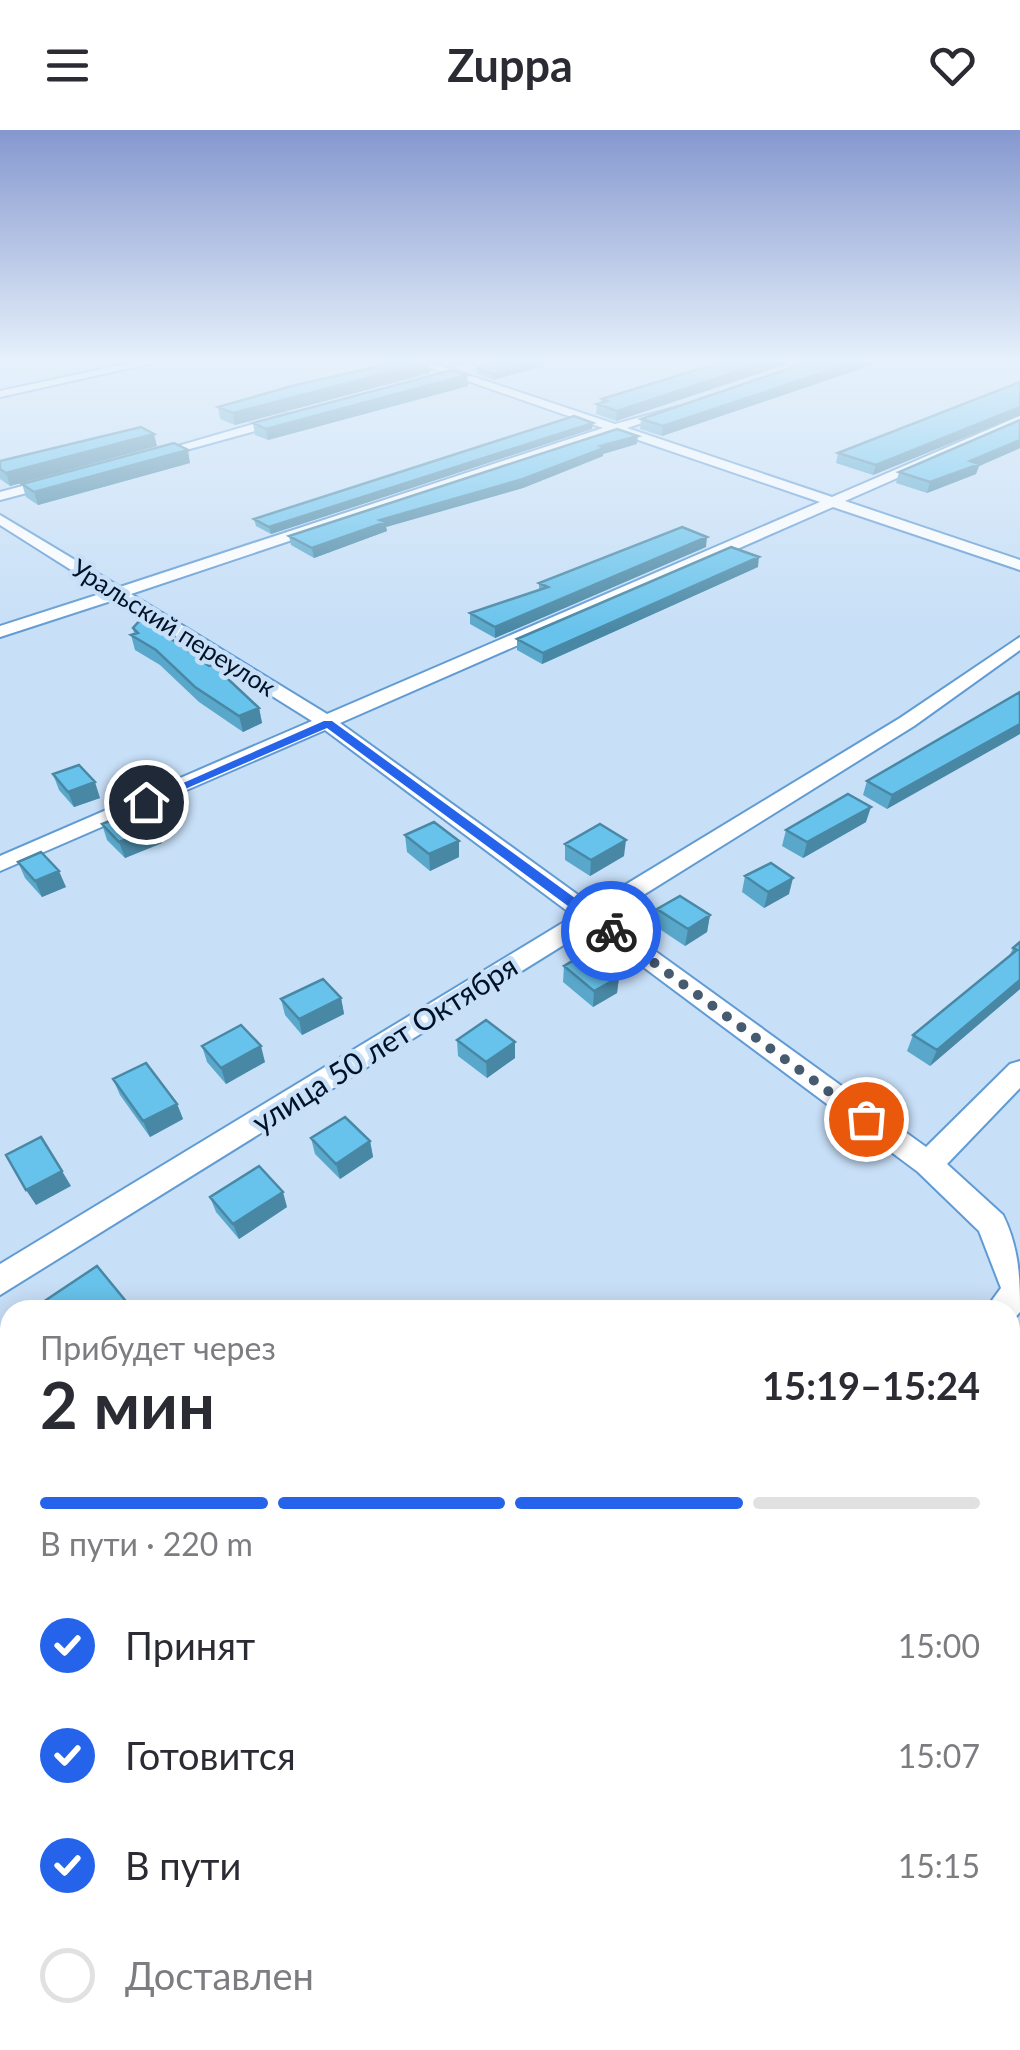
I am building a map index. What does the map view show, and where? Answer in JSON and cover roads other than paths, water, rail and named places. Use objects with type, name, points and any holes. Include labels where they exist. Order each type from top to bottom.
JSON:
[{"type":"street","points":[[132,460],[163,452]]},
{"type":"street","points":[[0,632],[544,452]]},
{"type":"street","points":[[679,452],[1020,565]]},
{"type":"street","points":[[0,864],[947,452]]},
{"type":"street","points":[[0,496],[76,476]]},
{"type":"street","name":"Уральский переулок","points":[[0,519],[328,723],[928,1164],[992,1224],[1018,1292],[1010,1300]]},
{"type":"street","name":"улица 50 лет Октября","points":[[0,1281],[907,722],[1020,642]]},
{"type":"street","points":[[928,1164],[1020,1072]]}]
